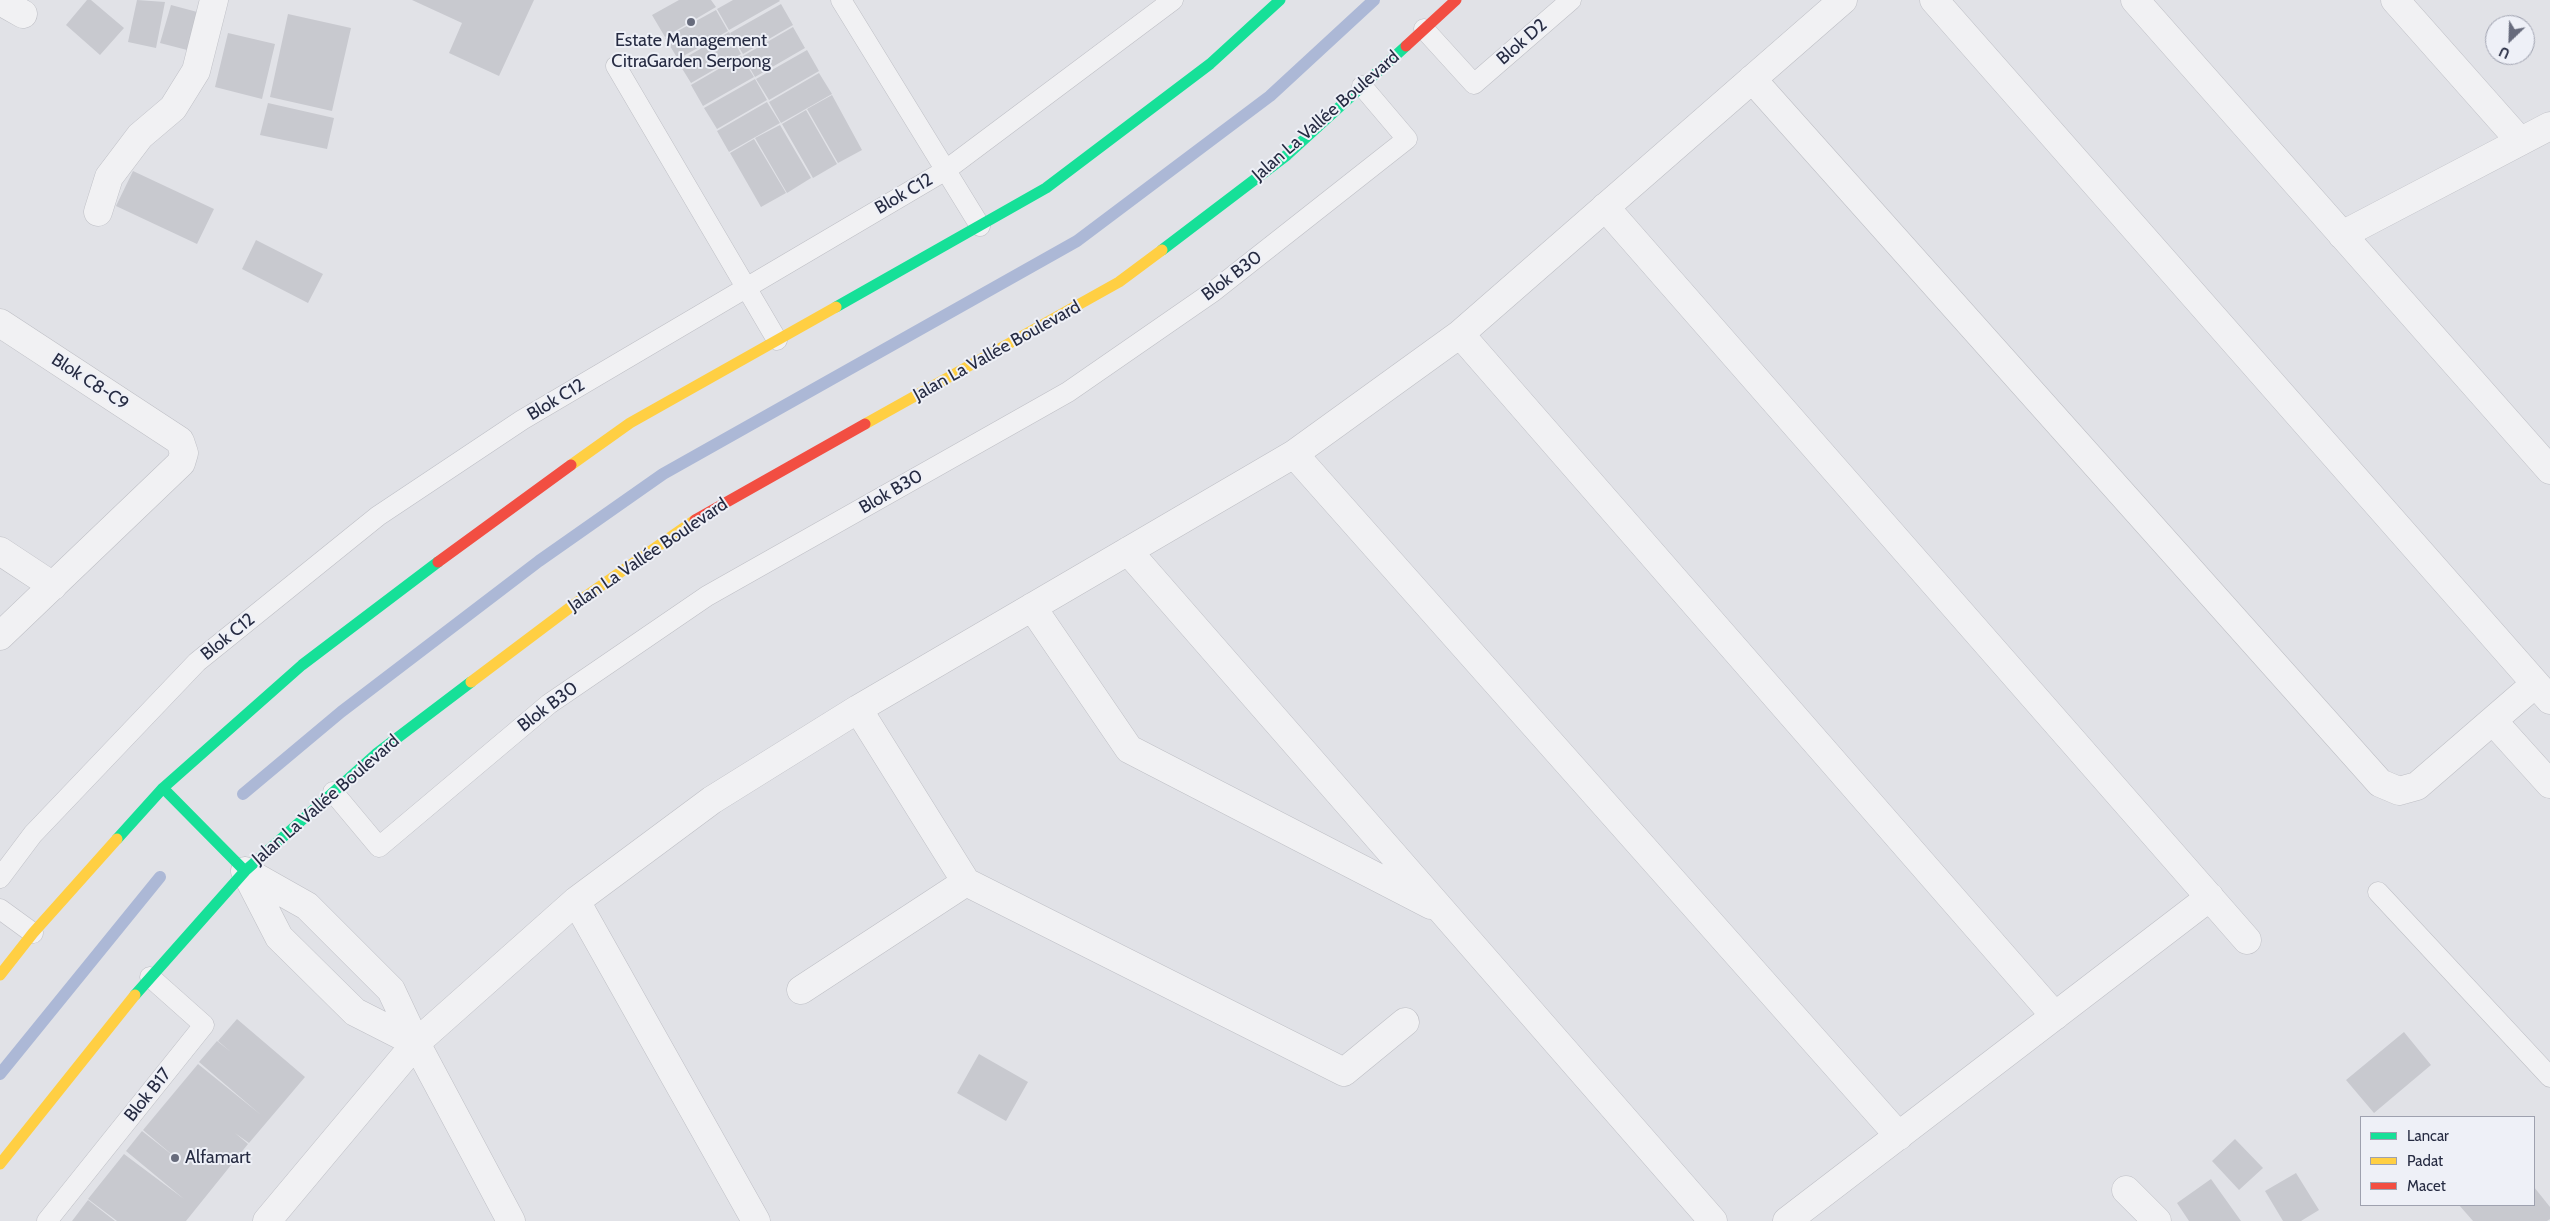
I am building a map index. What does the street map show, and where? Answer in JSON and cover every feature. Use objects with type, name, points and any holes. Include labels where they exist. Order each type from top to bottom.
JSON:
[{"type":"street","points":[[0,0],[23,14]]},
{"type":"street","points":[[98,212],[109,177],[140,136],[173,108],[196,71],[214,0]]},
{"type":"street","points":[[0,975],[33,933],[164,788],[302,665],[503,513],[630,424],[1046,188],[1210,64],[1280,0]]},
{"type":"street","name":"Jalan La Vallée Boulevard","points":[[0,1164],[150,977],[245,871],[376,754],[572,606],[692,521],[1119,282],[1287,155],[1456,0]]},
{"type":"street","points":[[275,1217],[416,1043],[576,901],[712,800],[858,709],[1294,454],[1460,334],[1843,0]]},
{"type":"street","points":[[1752,79],[2380,783],[2399,791],[2417,786],[2493,721],[2543,692],[1934,0]]},
{"type":"street","points":[[2135,0],[2550,470]]},
{"type":"street","points":[[2395,0],[2520,141]]},
{"type":"street","points":[[2342,235],[2550,126]]},
{"type":"street","points":[[1605,207],[2247,940]]},
{"type":"street","name":"Blok C8-C9","points":[[0,323],[180,440],[184,453],[181,464],[53,586]]},
{"type":"street","points":[[1460,334],[2055,1016]]},
{"type":"street","points":[[1294,454],[1899,1136]]},
{"type":"street","points":[[0,551],[53,586],[0,636]]},
{"type":"street","points":[[1128,551],[1713,1221]]},
{"type":"street","points":[[1032,607],[1129,749],[1443,911]]},
{"type":"street","points":[[858,709],[966,882],[1344,1072],[1405,1022]]},
{"type":"street","points":[[2493,721],[2550,784]]},
{"type":"street","points":[[164,788],[245,871],[307,906],[391,990],[416,1043],[512,1221]]},
{"type":"street","points":[[245,871],[279,937],[355,1012],[416,1043]]},
{"type":"street","points":[[801,990],[966,882]]},
{"type":"street","points":[[1787,1221],[2210,898]]},
{"type":"street","points":[[576,901],[756,1221]]},
{"type":"street","points":[[2126,1190],[2157,1221]]},
{"type":"lane","points":[[841,0],[980,226]]},
{"type":"lane","name":"Blok C12","points":[[0,878],[33,834],[197,662],[378,516],[522,420],[946,170],[1173,0]]},
{"type":"lane","name":"Blok D2","points":[[1424,29],[1474,84],[1571,0]]},
{"type":"lane","points":[[616,66],[777,340]]},
{"type":"lane","name":"Blok B30","points":[[333,792],[379,848],[549,704],[707,596],[1068,392],[1214,291],[1407,139],[1362,86]]},
{"type":"lane","points":[[2378,892],[2550,1077]]},
{"type":"lane","points":[[0,909],[33,933]]},
{"type":"lane","name":"Blok B17","points":[[46,1221],[204,1025],[150,977]]},
{"type":"building","points":[[87,0],[91,0],[124,28],[100,55],[66,25]]},
{"type":"building","points":[[137,0],[165,2],[156,48],[128,42]]},
{"type":"building","points":[[412,0],[534,0],[499,76],[449,53],[462,23]]},
{"type":"building","points":[[679,0],[711,0],[716,7],[665,37],[652,15]]},
{"type":"building","points":[[733,0],[780,1],[729,30],[717,9]]},
{"type":"building","points":[[781,4],[793,25],[743,54],[730,33]]},
{"type":"building","points":[[171,5],[201,13],[191,51],[160,43]]},
{"type":"building","points":[[716,10],[728,31],[678,59],[665,38]]},
{"type":"building","points":[[288,14],[351,28],[332,111],[270,97]]},
{"type":"building","points":[[793,27],[805,48],[755,77],[743,56]]},
{"type":"building","points":[[729,32],[741,54],[691,83],[678,62]]},
{"type":"building","points":[[228,33],[275,44],[262,99],[215,87]]},
{"type":"building","points":[[807,50],[819,71],[769,100],[756,79]]},
{"type":"building","points":[[741,56],[754,77],[703,106],[691,85]]},
{"type":"building","points":[[819,73],[832,94],[781,123],[769,102]]},
{"type":"building","points":[[755,79],[767,100],[717,129],[704,108]]},
{"type":"building","points":[[832,95],[862,150],[838,163],[807,109]]},
{"type":"building","points":[[767,102],[780,123],[729,152],[717,131]]},
{"type":"building","points":[[268,103],[334,118],[327,149],[260,135]]},
{"type":"building","points":[[806,110],[837,164],[813,178],[782,124]]},
{"type":"building","points":[[780,125],[811,178],[787,193],[755,138]]},
{"type":"building","points":[[754,139],[786,193],[761,207],[730,153]]},
{"type":"building","points":[[133,171],[214,209],[197,244],[116,206]]},
{"type":"building","points":[[256,240],[323,274],[308,303],[242,269]]},
{"type":"building","points":[[237,1019],[305,1077],[249,1143],[235,1133],[248,1144],[186,1221],[117,1221],[88,1199],[124,1154],[184,1199],[126,1151],[142,1131],[176,1158],[143,1130],[198,1064],[261,1115],[199,1062],[217,1041],[231,1052],[218,1041]]},
{"type":"building","points":[[2404,1032],[2431,1065],[2374,1113],[2346,1080]]},
{"type":"building","points":[[979,1054],[1028,1082],[1006,1121],[957,1093]]},
{"type":"building","points":[[2235,1139],[2263,1168],[2239,1190],[2212,1161]]},
{"type":"building","points":[[2296,1173],[2319,1210],[2301,1221],[2283,1221],[2265,1191]]},
{"type":"building","points":[[2211,1179],[2241,1221],[2189,1221],[2177,1203]]},
{"type":"building","points":[[2535,1188],[2550,1207],[2550,1219],[2547,1221],[2473,1221],[2460,1206],[2535,1206]]},
{"type":"building","points":[[88,1200],[115,1221],[72,1221]]},
{"type":"waterway","points":[[243,794],[341,712],[539,561],[663,474],[1077,241],[1270,96],[1374,0]]},
{"type":"waterway","points":[[0,1074],[160,877]]},
{"type":"traffic: fast","points":[[836,307],[1046,188],[1210,64],[1280,0]]},
{"type":"traffic: fast","points":[[1162,250],[1287,155],[1406,46]]},
{"type":"traffic: fast","points":[[117,839],[163,788],[302,665],[438,562]]},
{"type":"traffic: fast","points":[[135,995],[245,871],[376,754],[471,682]]},
{"type":"traffic: fast","points":[[163,788],[245,871]]},
{"type":"traffic: slow","points":[[865,424],[1119,282],[1162,250]]},
{"type":"traffic: slow","points":[[571,465],[630,423],[836,307]]},
{"type":"traffic: slow","points":[[471,682],[572,606],[695,520]]},
{"type":"traffic: slow","points":[[0,975],[33,933],[117,839]]},
{"type":"traffic: slow","points":[[0,1164],[135,995]]},
{"type":"traffic: jam","points":[[1406,46],[1456,0]]},
{"type":"traffic: jam","points":[[695,520],[865,424]]},
{"type":"traffic: jam","points":[[438,562],[571,465]]},
{"type":"place","name":"Estate Management CitraGarden Serpong","points":[[691,22]]},
{"type":"place","name":"Alfamart","points":[[175,1158]]}]
